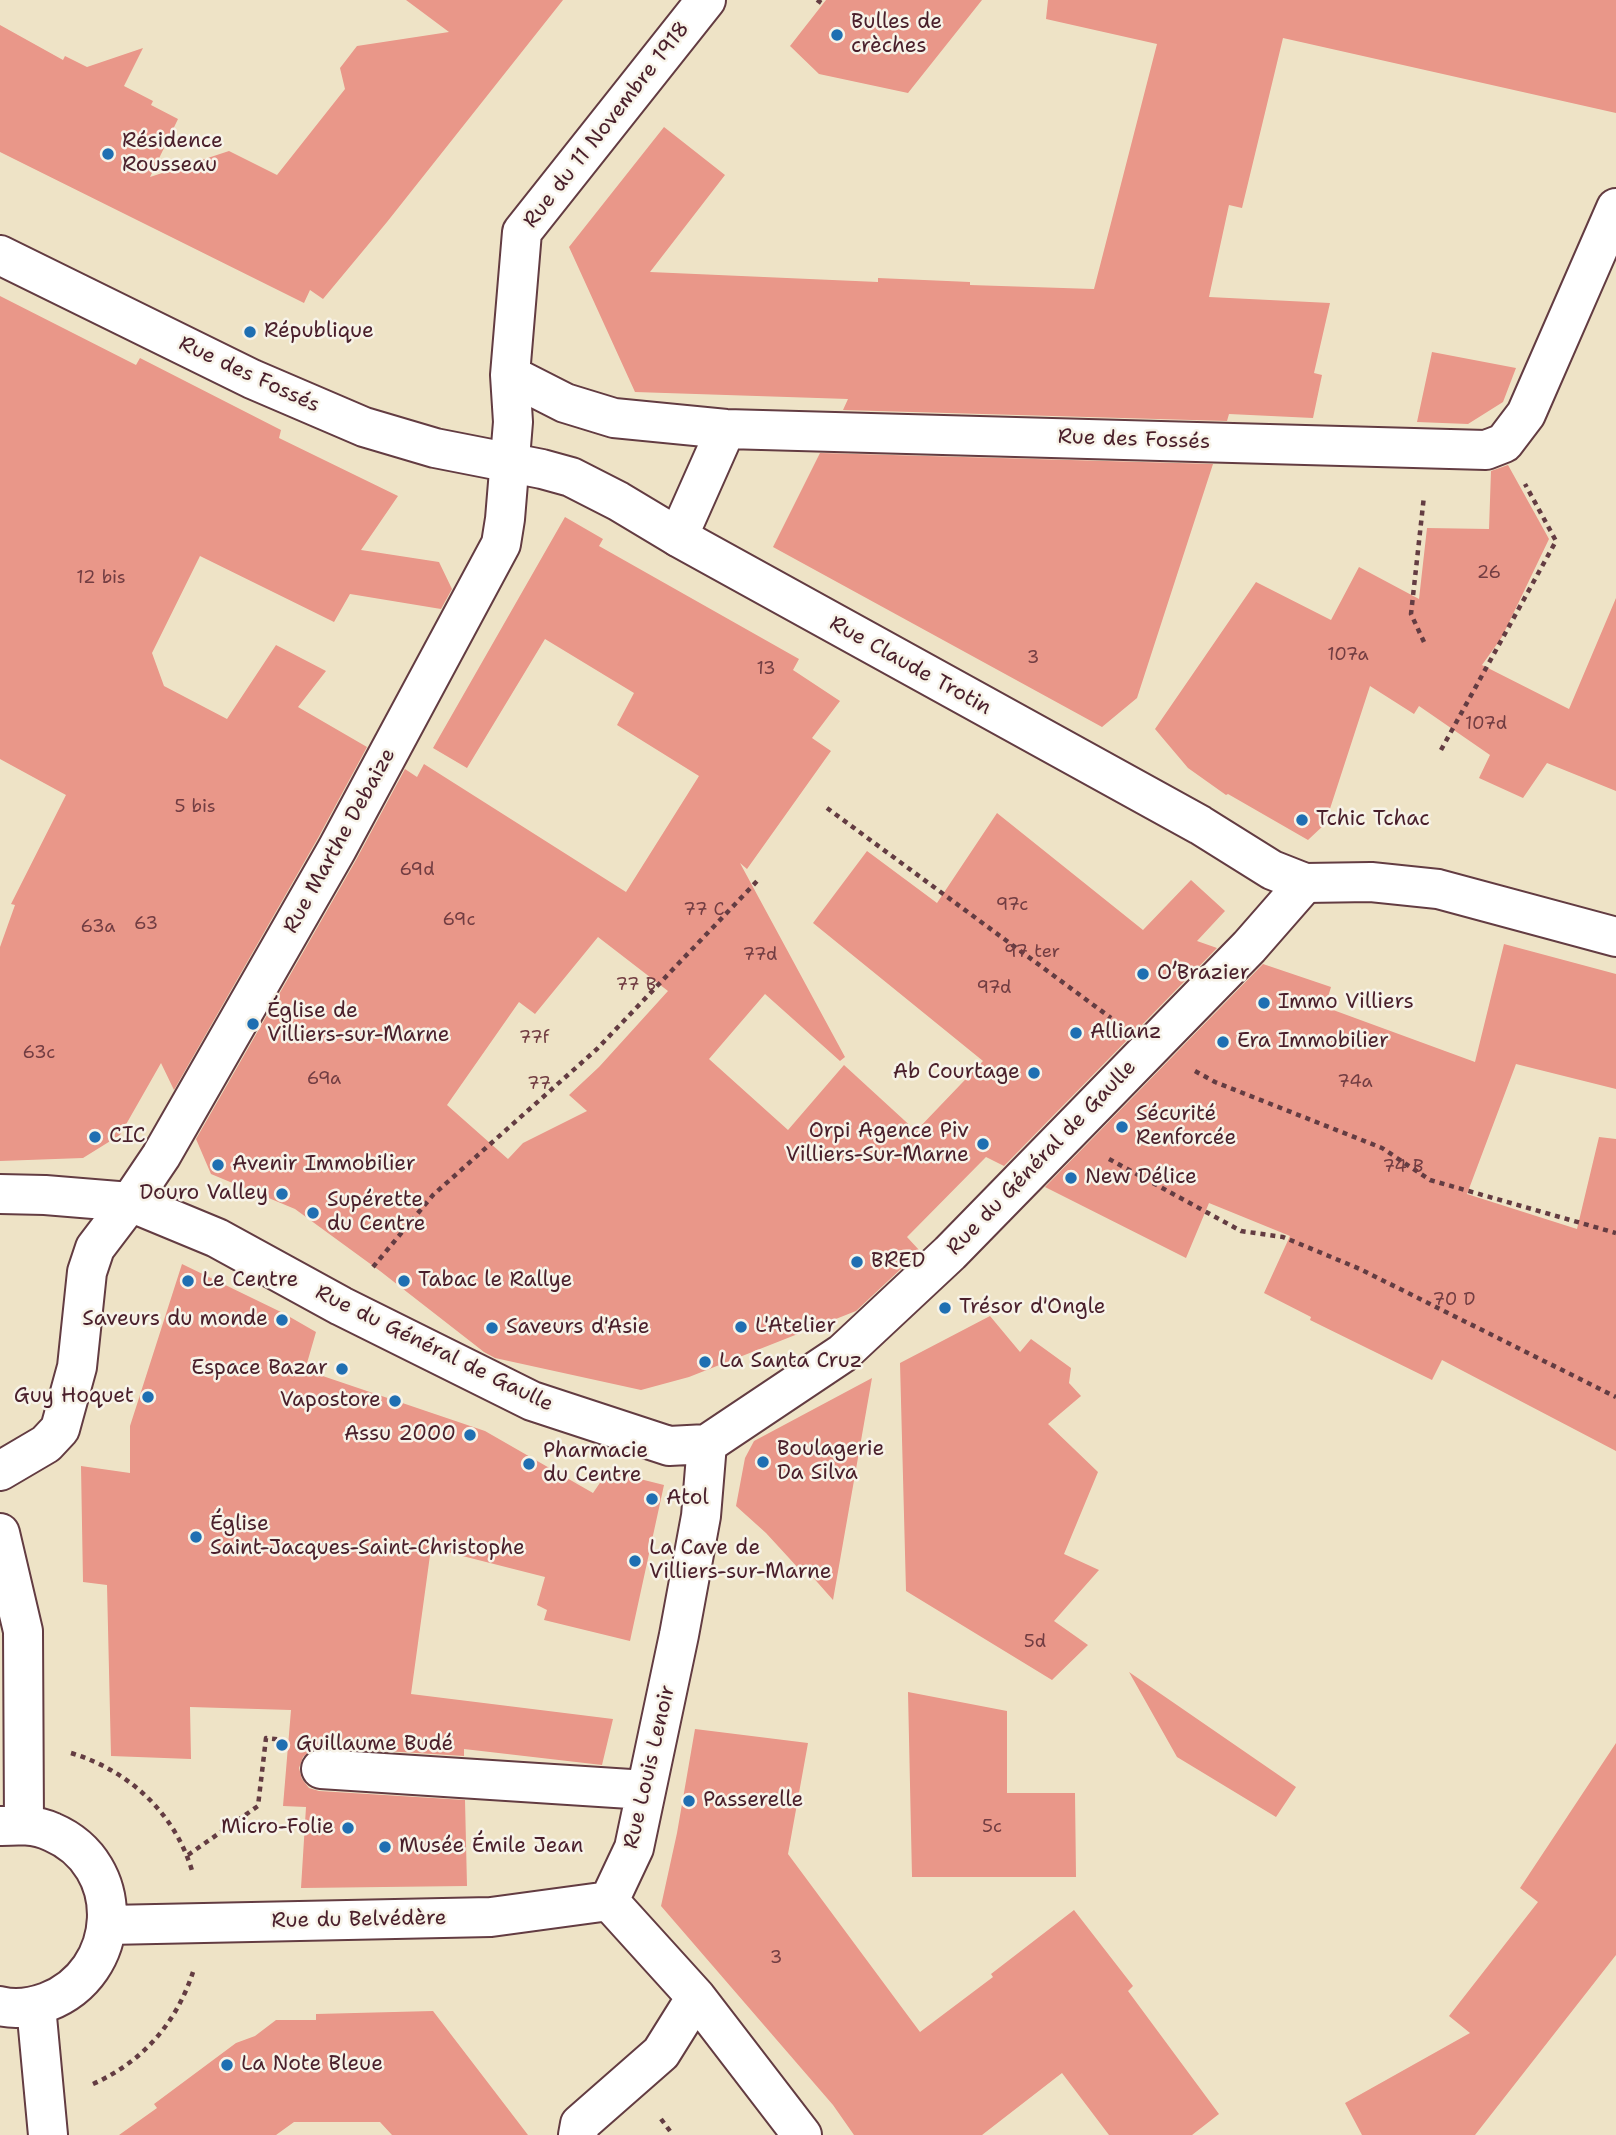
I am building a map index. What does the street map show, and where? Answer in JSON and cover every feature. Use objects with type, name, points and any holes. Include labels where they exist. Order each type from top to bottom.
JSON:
[{"type":"street","name":"Rue du 11 Novembre 1918","points":[[509,464],[513,422],[510,375],[522,232],[705,0]]},
{"type":"street","points":[[1504,443],[1526,414],[1616,208]]},
{"type":"street","name":"Rue des Fossés","points":[[0,255],[252,379],[364,427],[435,449],[509,464]]},
{"type":"street","name":"Rue des Fossés","points":[[510,375],[565,403],[614,418],[726,429],[1430,449],[1486,450],[1504,443]]},
{"type":"street","points":[[678,537],[726,429]]},
{"type":"street","name":"Rue Claude Trotin","points":[[509,464],[571,477],[618,501],[678,537],[1200,825],[1272,870],[1305,883]]},
{"type":"street","name":"Rue Marthe Debaize","points":[[2,1471],[46,1444],[60,1429],[77,1367],[87,1272],[95,1248],[161,1156],[337,849],[501,544],[509,464]]},
{"type":"street","points":[[1305,883],[1371,882],[1438,889],[1616,937]]},
{"type":"street","name":"Rue du Général de Gaulle","points":[[0,1194],[130,1202],[216,1238],[341,1306],[533,1401],[669,1446],[707,1444],[844,1353],[950,1253],[1249,947],[1305,883]]},
{"type":"street","name":"Rue Louis Lenoir","points":[[609,1901],[634,1848],[698,1530],[707,1444]]},
{"type":"street","points":[[0,1533],[23,1631],[12,1825],[52,1832],[77,1847],[95,1869],[106,1896],[108,1925],[101,1953],[85,1977],[63,1996],[18,2006],[48,2135]]},
{"type":"street","points":[[321,1769],[646,1790]]},
{"type":"street","points":[[609,1901],[696,1997],[802,2135]]},
{"type":"street","name":"Rue du Belvédère","points":[[108,1925],[491,1917],[609,1901]]},
{"type":"street","points":[[578,2135],[580,2124],[661,2053],[696,1997]]},
{"type":"path","points":[[817,0],[822,5]]},
{"type":"path","points":[[1441,750],[1556,541],[1504,443]]},
{"type":"path","points":[[1423,642],[1411,614],[1430,449]]},
{"type":"path","points":[[827,808],[1150,1047],[1215,1082],[1382,1148],[1430,1180],[1616,1233]]},
{"type":"path","points":[[341,1306],[433,1195],[597,1049],[760,878]]},
{"type":"path","points":[[1065,1135],[1241,1231],[1283,1237],[1360,1269],[1616,1397]]},
{"type":"path","points":[[188,1855],[258,1805],[263,1766]]},
{"type":"building","name":"Résidence Rousseau","points":[[406,0],[563,0],[323,299],[310,290],[304,303],[0,152],[0,25],[63,60],[65,56],[87,67],[143,48],[124,86],[153,101],[151,105],[178,119],[150,177],[229,151],[277,175],[345,89],[340,68],[357,46],[449,32]]},
{"type":"building","points":[[826,0],[982,0],[908,93],[819,74],[790,46]]},
{"type":"building","points":[[1048,0],[1616,0],[1616,113],[1283,38],[1242,208],[1229,205],[1209,297],[1330,303],[1314,373],[1322,375],[1313,418],[1229,414],[1227,421],[843,410],[848,399],[635,392],[569,247],[664,127],[725,175],[650,272],[878,282],[878,278],[970,282],[970,285],[1094,289],[1157,44],[1046,19]]},
{"type":"building","points":[[0,296],[136,365],[140,358],[281,430],[279,438],[398,496],[361,550],[439,562],[452,589],[441,609],[350,594],[334,622],[200,556],[152,653],[164,686],[227,719],[276,645],[326,671],[298,707],[367,747],[174,1090],[161,1063],[120,1135],[83,1158],[0,1161],[0,947],[15,905],[11,904],[66,795],[0,759]]},
{"type":"building","points":[[1432,352],[1516,368],[1503,402],[1468,424],[1417,422]]},
{"type":"building","points":[[820,453],[1213,464],[1137,698],[1102,727],[773,547]]},
{"type":"building","points":[[1508,465],[1549,539],[1502,637],[1482,665],[1569,709],[1616,598],[1616,791],[1547,763],[1523,798],[1479,778],[1490,755],[1419,706],[1414,714],[1370,686],[1325,824],[1308,840],[1226,795],[1188,768],[1155,729],[1256,582],[1331,620],[1359,567],[1419,599],[1427,528],[1489,529],[1491,471]]},
{"type":"building","points":[[565,517],[603,539],[599,546],[799,659],[793,670],[840,701],[812,738],[831,751],[747,869],[740,863],[845,1057],[840,1061],[765,994],[709,1059],[788,1130],[844,1065],[916,1131],[983,1061],[813,923],[867,851],[937,903],[997,813],[1143,930],[1191,880],[1225,911],[1197,941],[1217,948],[1004,1166],[986,1157],[907,1237],[920,1251],[856,1311],[689,1377],[641,1390],[495,1358],[295,1209],[211,1174],[196,1139],[405,769],[417,777],[424,764],[626,892],[699,776],[617,725],[634,693],[545,639],[467,768],[433,748]],"holes":[[[598,937],[668,991],[599,1067],[569,1095],[587,1111],[523,1143],[508,1159],[447,1105],[519,1002],[535,1014]]]},
{"type":"building","points":[[1504,944],[1616,974],[1616,1089],[1516,1064],[1467,1194],[1577,1229],[1599,1137],[1616,1139],[1616,1451],[1442,1360],[1432,1380],[1310,1320],[1311,1317],[1264,1293],[1290,1236],[1209,1203],[1186,1258],[1045,1187],[1263,964],[1331,987],[1325,1007],[1475,1062]]},
{"type":"building","points":[[182,1264],[316,1332],[305,1370],[485,1431],[593,1493],[608,1471],[664,1485],[630,1641],[544,1620],[547,1610],[537,1605],[545,1577],[431,1548],[411,1694],[613,1719],[602,1765],[464,1749],[464,1756],[322,1747],[311,1750],[303,1757],[299,1768],[302,1779],[309,1788],[319,1791],[465,1800],[467,1886],[301,1888],[306,1807],[283,1806],[291,1710],[190,1707],[191,1759],[111,1756],[107,1585],[83,1582],[81,1466],[130,1473],[130,1426]]},
{"type":"building","points":[[990,1316],[1020,1352],[1031,1339],[1071,1368],[1069,1383],[1081,1396],[1048,1424],[1098,1472],[1064,1554],[1099,1570],[1054,1621],[1088,1645],[1052,1680],[906,1591],[900,1363]]},
{"type":"building","points":[[872,1378],[833,1600],[803,1566],[800,1570],[766,1533],[736,1506],[745,1458],[754,1441]]},
{"type":"building","points":[[1129,1672],[1296,1787],[1276,1817],[1177,1757]]},
{"type":"building","points":[[908,1692],[1007,1711],[1007,1793],[1075,1793],[1076,1877],[912,1877]]},
{"type":"building","points":[[695,1729],[808,1743],[788,1854],[920,2032],[993,1977],[991,1974],[1074,1910],[1133,1986],[1128,1991],[1219,2114],[1192,2135],[1109,2135],[1062,2073],[982,2135],[854,2135],[833,2105],[661,1906]]},
{"type":"building","points":[[1616,1743],[1616,1955],[1475,2135],[1362,2135],[1345,2103],[1470,2033],[1449,2016],[1538,1902],[1520,1888]]},
{"type":"building","points":[[433,2011],[528,2135],[392,2135],[380,2122],[294,2122],[276,2135],[119,2135],[157,2108],[154,2104],[236,2043],[255,2036],[276,2020],[316,2020],[316,2014]]},
{"type":"place","name":"Bulles de crèches","points":[[837,35]]},
{"type":"place","name":"Résidence Rousseau","points":[[108,154]]},
{"type":"place","name":"République","points":[[250,332]]},
{"type":"place","name":"Tchic Tchac","points":[[1302,820]]},
{"type":"place","name":"O’Brazier","points":[[1143,974]]},
{"type":"place","name":"Immo Villiers","points":[[1264,1003]]},
{"type":"place","name":"Église de Villiers-sur-Marne","points":[[253,1024]]},
{"type":"place","name":"Allianz","points":[[1076,1033]]},
{"type":"place","name":"Era Immobilier","points":[[1223,1042]]},
{"type":"place","name":"Ab Courtage","points":[[1034,1073]]},
{"type":"place","name":"Sécurité Renforcée","points":[[1122,1127]]},
{"type":"place","name":"CIC","points":[[95,1137]]},
{"type":"place","name":"Orpi Agence Piv Villiers-Sur-Marne","points":[[983,1144]]},
{"type":"place","name":"Avenir Immobilier","points":[[218,1165]]},
{"type":"place","name":"New Délice","points":[[1071,1178]]},
{"type":"place","name":"Douro Valley","points":[[282,1194]]},
{"type":"place","name":"Supérette du Centre","points":[[313,1213]]},
{"type":"place","name":"BRED","points":[[857,1262]]},
{"type":"place","name":"Le Centre","points":[[188,1281]]},
{"type":"place","name":"Tabac le Rallye","points":[[404,1281]]},
{"type":"place","name":"Trésor d'Ongle","points":[[945,1308]]},
{"type":"place","name":"Saveurs du monde","points":[[282,1320]]},
{"type":"place","name":"L'Atelier","points":[[741,1327]]},
{"type":"place","name":"Saveurs d'Asie","points":[[492,1328]]},
{"type":"place","name":"La Santa Cruz","points":[[705,1362]]},
{"type":"place","name":"Espace Bazar","points":[[342,1369]]},
{"type":"place","name":"Guy Hoquet","points":[[148,1397]]},
{"type":"place","name":"Vapostore","points":[[395,1401]]},
{"type":"place","name":"Assu 2000","points":[[470,1435]]},
{"type":"place","name":"Boulagerie Da Silva","points":[[763,1462]]},
{"type":"place","name":"Pharmacie du Centre","points":[[529,1464]]},
{"type":"place","name":"Atol","points":[[652,1499]]},
{"type":"place","name":"Église Saint-Jacques-Saint-Christophe","points":[[196,1537]]},
{"type":"place","name":"La Cave de Villiers-sur-Marne","points":[[635,1561]]},
{"type":"place","name":"Guillaume Budé","points":[[282,1745]]},
{"type":"place","name":"Passerelle","points":[[689,1801]]},
{"type":"place","name":"Micro-Folie","points":[[348,1828]]},
{"type":"place","name":"Musée Émile Jean","points":[[385,1847]]},
{"type":"place","name":"La Note Bleue","points":[[227,2065]]}]
